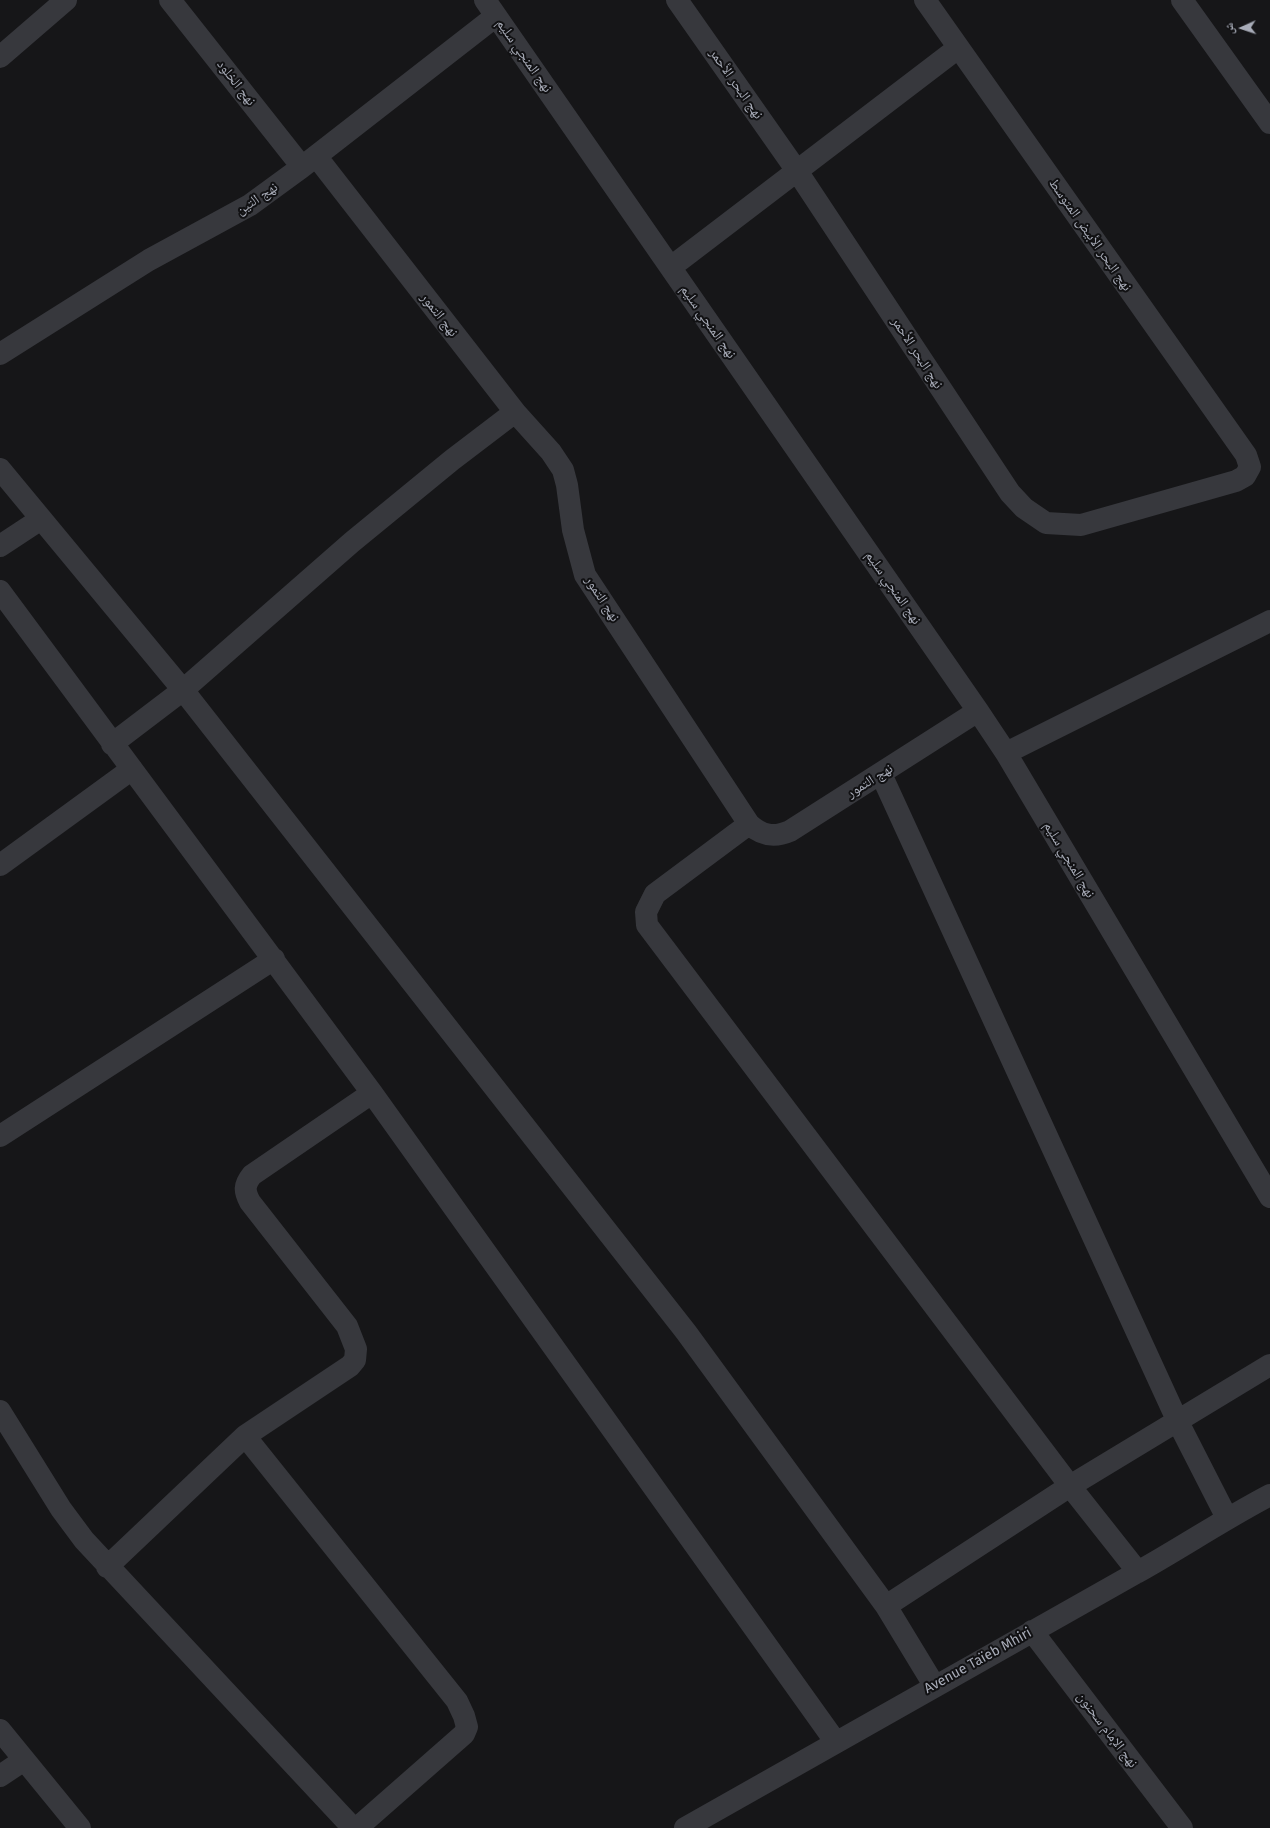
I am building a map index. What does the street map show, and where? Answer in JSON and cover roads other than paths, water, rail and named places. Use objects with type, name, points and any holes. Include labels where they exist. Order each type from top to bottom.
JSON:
[{"type":"street","points":[[0,57],[66,0]]},
{"type":"street","name":"نهج الخلود","points":[[170,0],[309,162]]},
{"type":"street","name":"نهج البحر الأحمر","points":[[677,0],[797,170],[1010,493],[1024,508],[1046,523],[1081,525],[1236,481],[1245,476],[1248,472]]},
{"type":"street","name":"نهج البحر الأبيض المتوسط","points":[[925,0],[1246,455],[1249,462],[1248,472]]},
{"type":"street","points":[[1182,0],[1270,123]]},
{"type":"street","name":"نهج التين","points":[[0,354],[149,260],[250,205],[309,162],[491,8]]},
{"type":"street","name":"نهج المنجي سليم","points":[[491,8],[1006,753],[1267,1184]]},
{"type":"street","points":[[671,267],[958,48]]},
{"type":"street","name":"نهج التمور","points":[[309,162],[515,412],[551,452],[563,470],[568,485],[573,530],[585,575],[749,824],[756,831],[769,836],[783,834],[881,774],[978,711]]},
{"type":"street","points":[[112,744],[183,690],[352,542],[452,460],[515,412]]},
{"type":"street","points":[[0,469],[183,690],[686,1332],[886,1606],[934,1685]]},
{"type":"street","points":[[0,546],[41,519]]},
{"type":"street","points":[[0,591],[372,1093],[835,1741]]},
{"type":"street","points":[[1006,753],[1270,621]]},
{"type":"street","points":[[0,865],[132,769]]},
{"type":"street","points":[[881,774],[1178,1422],[1227,1518]]},
{"type":"street","points":[[749,824],[655,894],[646,912],[647,925],[1070,1486],[1138,1572]]},
{"type":"street","points":[[0,1136],[274,959]]},
{"type":"street","points":[[107,1567],[245,1436],[350,1366],[355,1360],[356,1349],[347,1326],[250,1202],[245,1192],[246,1183],[252,1175],[372,1093]]},
{"type":"street","points":[[886,1606],[1070,1486],[1270,1365]]},
{"type":"street","points":[[0,1411],[61,1509],[84,1540],[107,1567],[353,1828]]},
{"type":"street","points":[[245,1436],[456,1702],[468,1727],[464,1734],[357,1828]]},
{"type":"street","name":"Avenue Taïeb Mhiri","points":[[685,1828],[934,1685],[1138,1572],[1227,1518],[1270,1495]]},
{"type":"street","name":"نهج الإمام سحنون","points":[[1032,1631],[1182,1828]]},
{"type":"street","points":[[0,1730],[80,1828]]},
{"type":"street","points":[[0,1776],[24,1760]]}]
